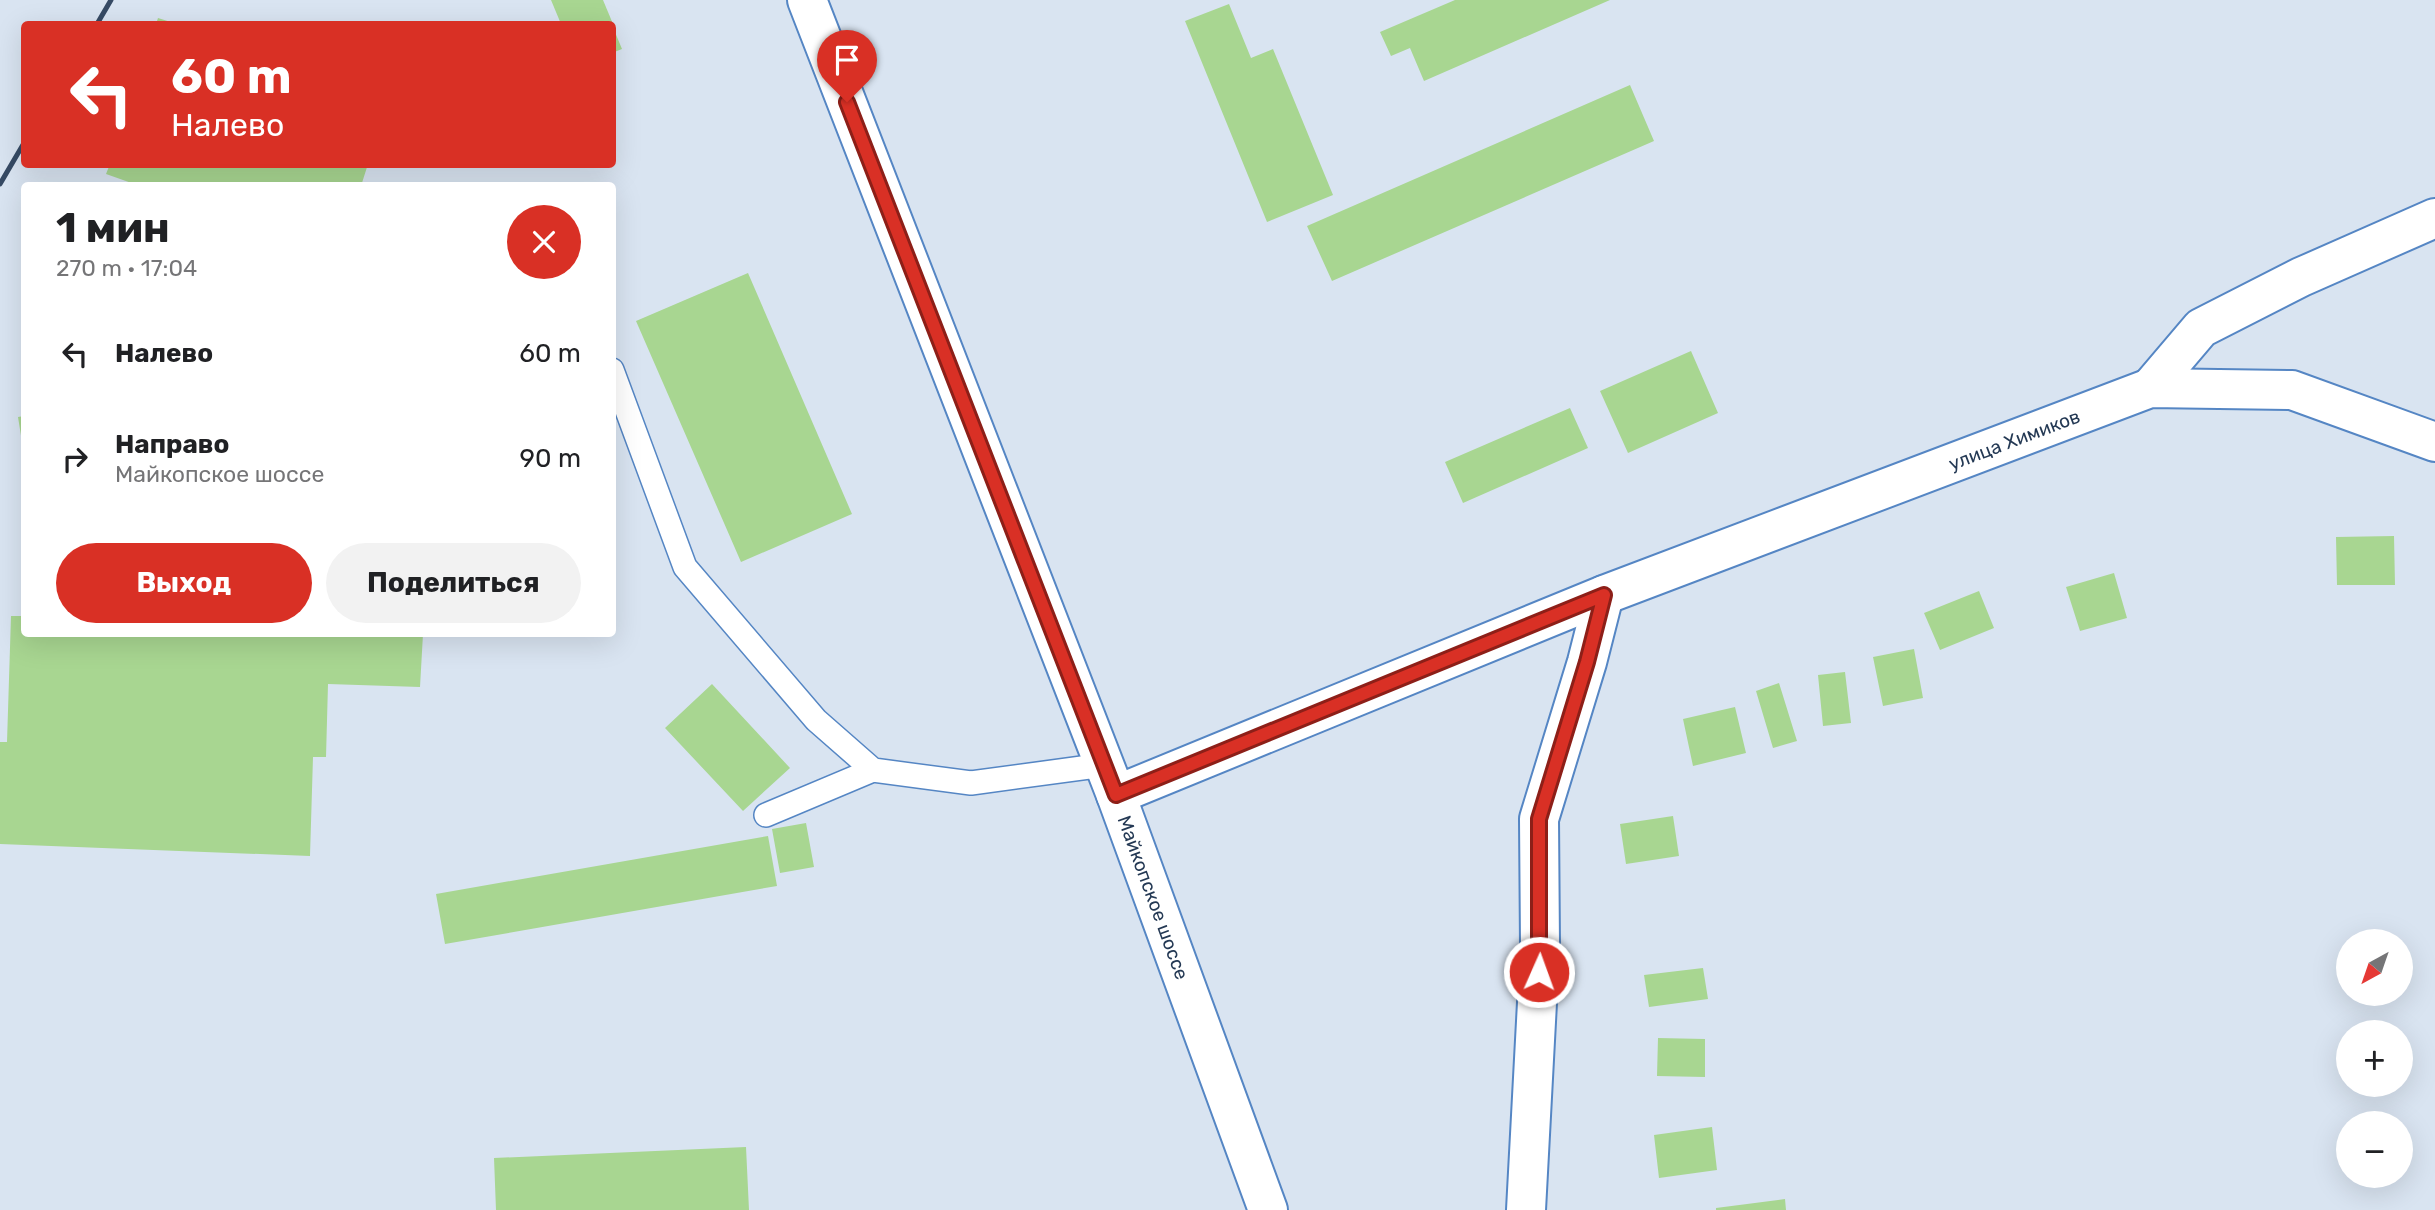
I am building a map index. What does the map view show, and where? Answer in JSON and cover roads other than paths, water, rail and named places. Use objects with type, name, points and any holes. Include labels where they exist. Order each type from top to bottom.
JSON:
[{"type":"street","name":"Майкопское шоссе","points":[[807,0],[1110,780],[1268,1210]]},
{"type":"street","points":[[2150,388],[2201,328],[2301,277],[2435,218]]},
{"type":"street","name":"улица Химиков","points":[[1110,780],[2150,388],[2292,390],[2435,442]]},
{"type":"street","points":[[1526,1210],[1540,946],[1539,819],[1587,662],[1604,595]]},
{"type":"lane","points":[[616,381],[685,567],[817,720],[873,770]]},
{"type":"lane","points":[[766,816],[873,770],[971,783],[1110,780]]},
{"type":"railway","points":[[99,21],[111,0]]},
{"type":"railway","points":[[0,184],[21,148]]}]
